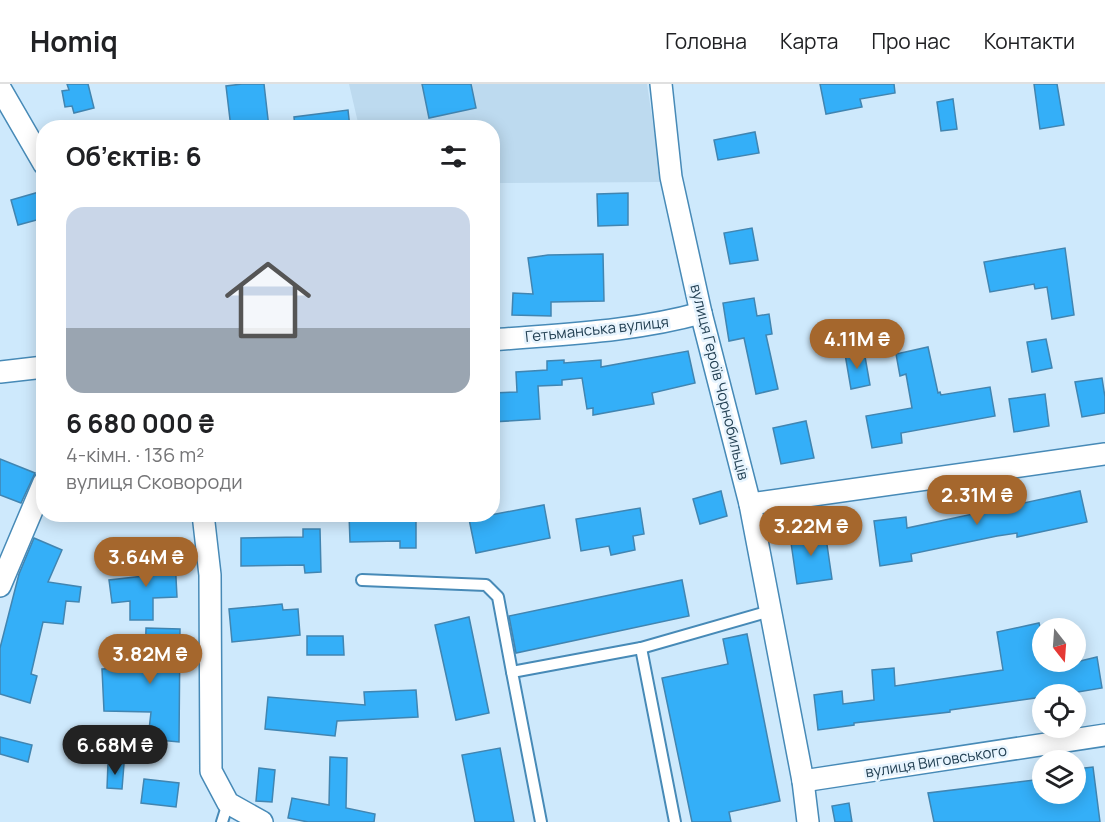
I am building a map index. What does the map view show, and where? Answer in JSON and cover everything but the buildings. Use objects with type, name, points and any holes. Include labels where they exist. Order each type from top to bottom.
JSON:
[{"type":"street","name":"вулиця Героїв Чорнобильців","points":[[661,84],[671,177],[701,313],[750,504],[803,781],[808,822]]},
{"type":"street","points":[[0,88],[36,150]]},
{"type":"street","name":"Гетьманська вулиця","points":[[500,339],[610,329],[670,321],[701,313]]},
{"type":"street","points":[[0,372],[36,368]]},
{"type":"street","points":[[750,504],[1105,453]]},
{"type":"street","points":[[0,586],[36,501]]},
{"type":"street","points":[[204,522],[210,575],[211,771],[225,812],[262,822]]},
{"type":"street","name":"вулиця Виговського","points":[[803,781],[1105,735]]},
{"type":"lane","points":[[362,580],[486,585],[498,597],[541,822]]},
{"type":"lane","points":[[513,672],[641,648],[770,611]]},
{"type":"lane","points":[[641,648],[675,822]]},
{"type":"shaded area","points":[[349,84],[647,84],[662,182],[500,183],[500,120],[357,120]]}]
